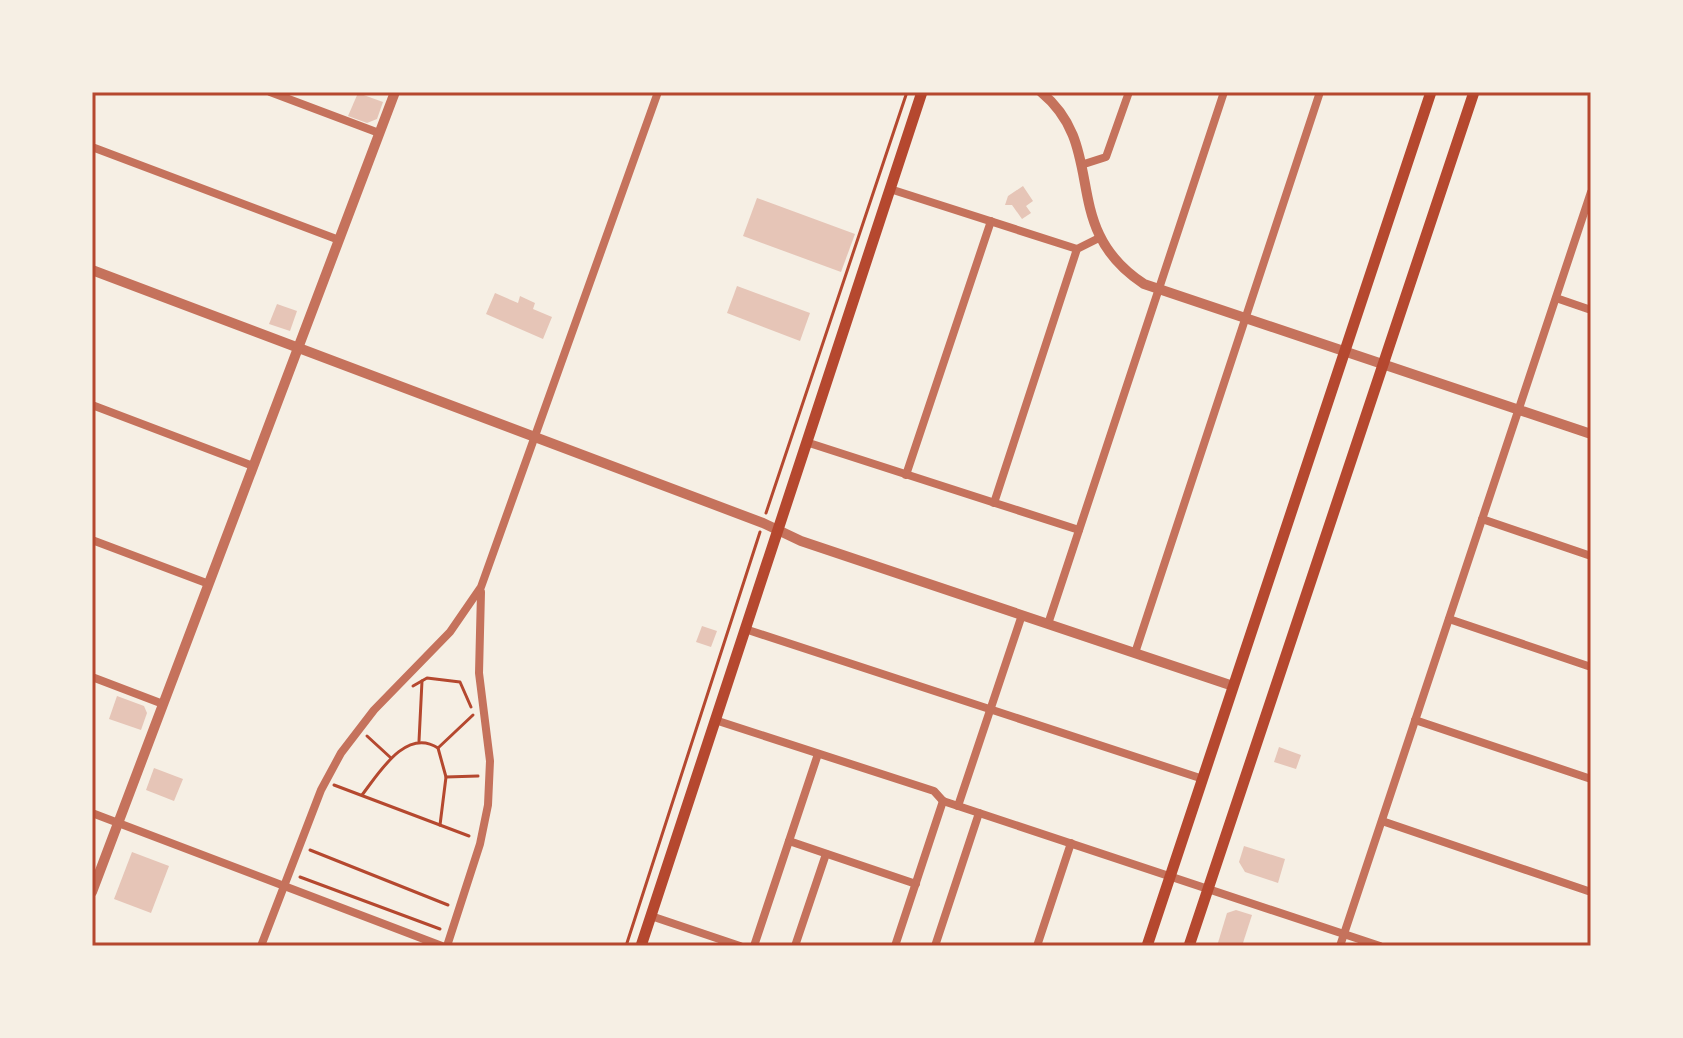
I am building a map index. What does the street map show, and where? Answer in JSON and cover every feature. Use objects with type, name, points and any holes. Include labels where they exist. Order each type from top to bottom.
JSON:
[{"type":"main road","points":[[641,946],[922,92]]},
{"type":"main road","points":[[1147,946],[1431,92]]},
{"type":"main road","points":[[1189,946],[1474,92]]},
{"type":"street","points":[[270,92],[379,133]]},
{"type":"street","points":[[92,892],[395,92]]},
{"type":"street","points":[[261,946],[321,790],[350,739],[450,632],[481,587],[658,92]]},
{"type":"street","points":[[1041,92],[1066,121],[1081,165],[1089,212],[1099,238],[1119,266],[1158,291],[1591,434]]},
{"type":"street","points":[[1081,165],[1106,157],[1129,92]]},
{"type":"street","points":[[1048,624],[1224,92]]},
{"type":"street","points":[[1135,653],[1320,92]]},
{"type":"street","points":[[92,147],[339,240]]},
{"type":"street","points":[[890,189],[1077,249],[1099,238]]},
{"type":"street","points":[[1340,946],[1590,196]]},
{"type":"street","points":[[906,475],[991,221]]},
{"type":"street","points":[[994,503],[1077,249]]},
{"type":"street","points":[[92,270],[777,530],[1233,686]]},
{"type":"street","points":[[1556,298],[1591,310]]},
{"type":"street","points":[[92,405],[253,466]]},
{"type":"street","points":[[806,442],[1079,530]]},
{"type":"street","points":[[1482,519],[1591,556]]},
{"type":"street","points":[[92,540],[209,584]]},
{"type":"street","points":[[92,813],[445,946],[480,844],[490,783],[479,673],[481,587]]},
{"type":"street","points":[[958,806],[1022,615]]},
{"type":"street","points":[[1449,619],[1591,667]]},
{"type":"street","points":[[745,629],[1203,779]]},
{"type":"street","points":[[92,677],[163,704]]},
{"type":"street","points":[[715,720],[934,791],[943,801],[1380,946]]},
{"type":"street","points":[[1415,720],[1591,779]]},
{"type":"street","points":[[754,946],[818,754]]},
{"type":"street","points":[[895,946],[943,801]]},
{"type":"street","points":[[935,946],[979,813]]},
{"type":"street","points":[[1382,821],[1591,892]]},
{"type":"street","points":[[789,841],[916,884]]},
{"type":"street","points":[[1037,946],[1071,843]]},
{"type":"street","points":[[795,946],[826,854]]},
{"type":"street","points":[[651,916],[740,946]]},
{"type":"path","points":[[406,694],[422,681],[445,678],[460,682],[469,698],[475,726]]},
{"type":"path","points":[[419,741],[422,681]]},
{"type":"path","points":[[438,748],[473,715]]},
{"type":"path","points":[[358,747],[366,734],[391,758]]},
{"type":"path","points":[[419,741],[438,748]]},
{"type":"path","points":[[362,795],[391,758],[419,741]]},
{"type":"path","points":[[438,748],[446,777],[440,825]]},
{"type":"path","points":[[446,777],[481,776],[480,763]]},
{"type":"path","points":[[334,785],[472,836],[474,825]]},
{"type":"path","points":[[310,850],[449,905],[457,913]]},
{"type":"path","points":[[299,877],[440,929]]},
{"type":"path","points":[[449,905],[453,892]]},
{"type":"building","points":[[358,93],[383,102],[377,119],[367,123],[348,116]]},
{"type":"building","points":[[1023,186],[1033,201],[1026,206],[1031,213],[1022,219],[1012,205],[1005,205],[1008,196]]},
{"type":"building","points":[[757,198],[855,234],[841,272],[743,236]]},
{"type":"building","points":[[737,286],[810,313],[800,341],[727,313]]},
{"type":"building","points":[[495,293],[518,303],[520,296],[535,303],[533,309],[552,317],[543,339],[486,314]]},
{"type":"building","points":[[277,304],[297,311],[290,331],[269,324]]},
{"type":"building","points":[[702,626],[717,631],[711,647],[696,642]]},
{"type":"building","points":[[117,696],[144,706],[147,713],[141,730],[109,719]]},
{"type":"building","points":[[1279,747],[1301,755],[1296,769],[1274,762]]},
{"type":"building","points":[[154,768],[183,779],[174,801],[146,790]]},
{"type":"building","points":[[1244,846],[1285,859],[1278,883],[1245,872],[1239,862]]},
{"type":"building","points":[[132,852],[169,866],[151,913],[114,899]]},
{"type":"building","points":[[1236,910],[1252,915],[1242,946],[1217,946],[1227,913]]}]
